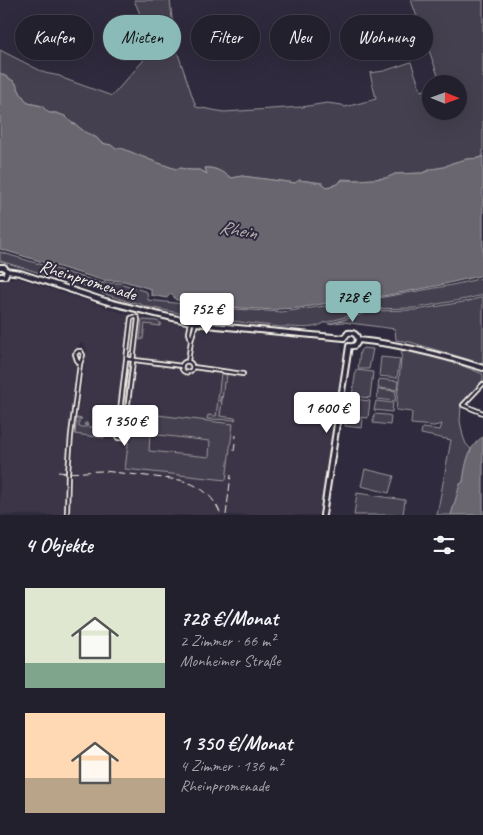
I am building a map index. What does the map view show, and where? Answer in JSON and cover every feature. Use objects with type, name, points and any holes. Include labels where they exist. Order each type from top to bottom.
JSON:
[{"type":"street","name":"Rheinpromenade","points":[[0,267],[4,267],[7,271],[20,273],[105,301],[193,323],[344,338]]},
{"type":"street","points":[[0,276],[5,276],[7,271]]},
{"type":"street","name":"Rheinpromenade","points":[[137,317],[124,437],[118,438],[117,436],[126,359],[131,318],[137,317]]},
{"type":"street","points":[[182,366],[188,361],[191,342],[190,333],[193,323]]},
{"type":"street","points":[[349,346],[345,343],[344,338],[348,333],[356,335],[358,340]]},
{"type":"street","points":[[349,346],[352,347],[358,340]]},
{"type":"street","points":[[358,340],[408,346],[483,368]]},
{"type":"street","points":[[323,515],[349,346]]},
{"type":"street","points":[[67,515],[71,435],[80,364],[83,355],[81,351],[78,351],[75,354],[80,364]]},
{"type":"street","points":[[126,359],[182,366]]},
{"type":"street","points":[[188,361],[193,367],[243,374]]},
{"type":"street","points":[[182,366],[183,370],[187,372],[193,367]]},
{"type":"street","points":[[483,384],[463,405],[483,413]]},
{"type":"shaded area","points":[[134,0],[170,0],[172,15],[140,15]]},
{"type":"shaded area","points":[[411,0],[483,0],[483,156],[452,163],[423,173],[395,174],[386,178],[359,180],[342,179],[338,184],[327,187],[322,183],[299,180],[296,183],[242,176],[232,178],[213,168],[205,168],[208,174],[200,170],[176,169],[121,148],[116,149],[111,145],[101,143],[97,138],[85,132],[65,116],[49,113],[42,106],[28,103],[15,82],[0,73],[0,50],[15,58],[15,60],[20,60],[45,73],[60,76],[112,96],[144,60],[180,60],[196,107],[224,112],[302,107],[327,103],[345,107],[376,99],[370,73],[384,71],[411,62],[422,91],[422,120],[468,120],[468,75],[438,75],[432,60],[433,15],[416,15]]},
{"type":"shaded area","points":[[0,252],[101,283],[101,291],[0,261]]},
{"type":"shaded area","points":[[17,278],[126,314],[202,329],[246,334],[250,332],[341,343],[343,354],[323,497],[318,515],[71,515],[75,434],[87,349],[81,342],[73,356],[77,363],[68,437],[64,515],[0,515],[0,280]]},
{"type":"shaded area","points":[[483,278],[483,295],[415,308],[367,309],[308,328],[280,327],[199,317],[148,307],[102,293],[102,283],[120,283],[147,292],[148,300],[219,308],[282,312],[361,301]]},
{"type":"shaded area","points":[[483,297],[483,364],[410,342],[396,340],[395,329],[343,322],[328,324],[369,311],[416,310]]},
{"type":"shaded area","points":[[132,319],[137,319],[132,356],[128,355]]},
{"type":"shaded area","points":[[142,320],[157,321],[162,324],[160,326],[145,324],[143,339],[140,340]]},
{"type":"shaded area","points":[[363,348],[373,349],[369,369],[358,369],[360,351]]},
{"type":"shaded area","points":[[402,350],[453,362],[483,374],[483,380],[461,406],[460,421],[463,436],[466,444],[471,449],[463,482],[451,515],[437,515],[451,440],[421,434],[422,428],[440,430],[442,424],[434,426],[411,424],[412,412],[396,410]]},
{"type":"shaded area","points":[[381,357],[400,359],[397,378],[379,376]]},
{"type":"shaded area","points":[[127,363],[131,363],[123,435],[121,435],[129,365],[120,435],[118,434]]},
{"type":"shaded area","points":[[356,370],[373,372],[370,398],[352,396]]},
{"type":"shaded area","points":[[221,373],[227,374],[222,401],[221,396],[220,401],[222,402],[220,416],[236,418],[235,420],[207,419],[208,415],[216,416]]},
{"type":"shaded area","points":[[379,379],[398,381],[397,390],[378,388]]},
{"type":"shaded area","points":[[378,389],[396,391],[395,401],[377,399]]},
{"type":"shaded area","points":[[353,399],[370,401],[368,418],[351,416]]},
{"type":"shaded area","points":[[376,401],[393,403],[392,412],[374,410]]},
{"type":"shaded area","points":[[132,412],[233,424],[226,480],[125,469]],"holes":[[[150,434],[210,441],[209,457],[149,451]]]},
{"type":"shaded area","points":[[374,414],[391,416],[390,425],[373,423]]},
{"type":"shaded area","points":[[346,417],[363,419],[362,428],[345,426]]},
{"type":"shaded area","points":[[77,418],[82,419],[79,419],[79,427],[86,427],[87,425],[84,425],[87,423],[88,427],[95,427],[95,431],[101,431],[102,429],[113,430],[114,424],[114,428],[116,428],[113,434],[115,434],[115,437],[104,436],[104,438],[75,434]]},
{"type":"shaded area","points":[[365,469],[394,476],[389,493],[361,486]]},
{"type":"shaded area","points":[[357,493],[405,500],[403,515],[354,515]]},
{"type":"water","name":"Rhein","points":[[0,73],[15,82],[28,103],[42,106],[49,113],[65,116],[85,132],[97,138],[101,143],[111,145],[116,149],[121,148],[176,169],[200,170],[207,174],[205,168],[213,168],[232,178],[242,176],[295,183],[299,180],[322,183],[327,187],[338,184],[342,180],[386,178],[395,174],[423,173],[452,163],[483,156],[483,275],[383,296],[276,310],[224,306],[201,302],[196,299],[192,301],[176,300],[172,294],[167,298],[151,295],[151,289],[124,281],[102,280],[0,249]]},
{"type":"water","points":[[128,364],[130,365],[120,433]]},
{"type":"water","points":[[483,437],[483,515],[451,515],[460,484],[463,482],[466,463],[474,445]]},
{"type":"railway","points":[[234,451],[236,435]]},
{"type":"railway","points":[[58,472],[104,471],[180,480],[194,485],[205,492],[214,502],[221,515]]},
{"type":"railway","points":[[226,515],[231,475]]}]
